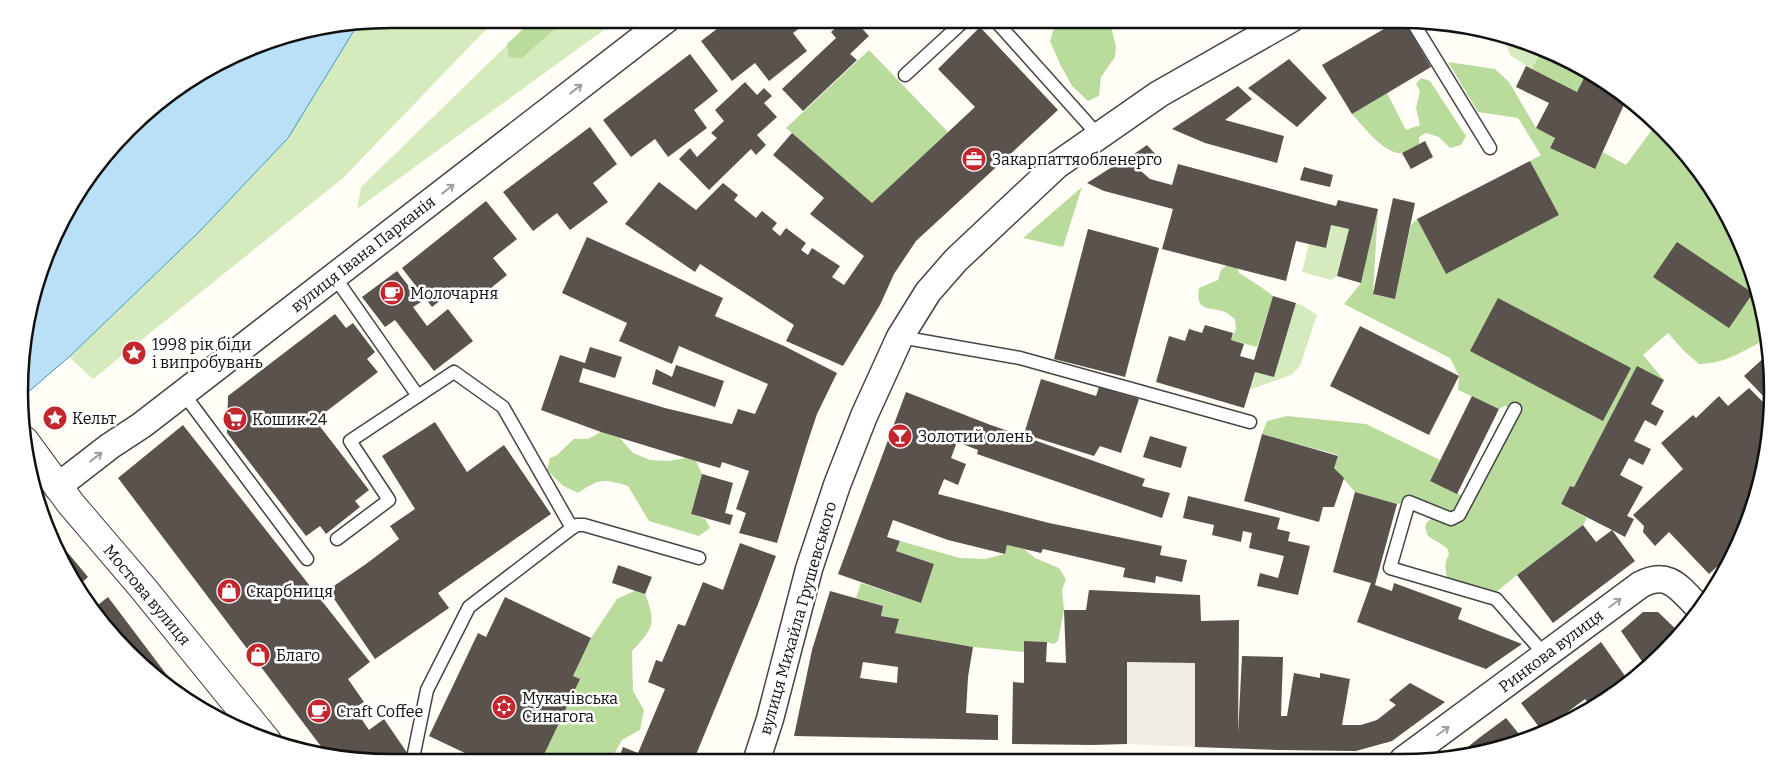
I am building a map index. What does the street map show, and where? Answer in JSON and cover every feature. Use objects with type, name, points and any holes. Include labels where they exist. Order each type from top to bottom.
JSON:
[{"type":"street","name":"вулиця Івана Парканія","points":[[57,487],[110,446],[142,426],[655,28]]},
{"type":"street","name":"вулиця Михайла Грушевського","points":[[758,754],[809,569],[837,485],[864,416],[900,337],[928,292],[956,260],[1057,165],[1159,94],[1275,28]]},
{"type":"street","name":"Мостова вулиця","points":[[33,453],[57,487],[142,587],[257,729]]},
{"type":"street","name":"Ринкова вулиця","points":[[1411,754],[1640,585],[1651,579],[1666,579],[1678,587],[1694,603]]},
{"type":"lane","points":[[904,75],[956,28]]},
{"type":"lane","points":[[1002,28],[1098,135]]},
{"type":"lane","points":[[1416,28],[1490,148]]},
{"type":"lane","points":[[334,276],[418,396]]},
{"type":"lane","points":[[900,337],[1020,358],[1250,422]]},
{"type":"lane","points":[[337,539],[389,500],[350,441],[454,372],[503,407],[572,528]]},
{"type":"lane","points":[[183,393],[308,559]]},
{"type":"lane","points":[[1515,409],[1459,515],[1451,519],[1408,502],[1390,568],[1496,599],[1545,655]]},
{"type":"lane","points":[[414,754],[427,690],[469,607],[572,528],[584,526],[699,558]]},
{"type":"green space","points":[[487,28],[343,178],[93,379],[69,357],[199,232],[288,138],[355,30]]},
{"type":"green space","points":[[524,28],[556,28],[522,58],[509,57],[507,44]]},
{"type":"green space","points":[[525,28],[607,28],[357,209],[361,187]]},
{"type":"green space","points":[[1054,28],[1111,28],[1116,47],[1115,57],[1101,77],[1099,96],[1088,101],[1072,86],[1050,41]]},
{"type":"green space","points":[[1506,44],[1539,55],[1532,69],[1510,55]]},
{"type":"green space","points":[[869,50],[948,132],[872,203],[786,128]]},
{"type":"green space","points":[[1539,55],[1584,77],[1577,92],[1532,69]]},
{"type":"green space","points":[[1448,62],[1495,69],[1509,82],[1536,128],[1555,138],[1550,148],[1594,169],[1603,152],[1626,165],[1652,129],[1673,151],[1702,189],[1726,230],[1736,252],[1751,297],[1757,320],[1760,343],[1727,359],[1699,364],[1668,333],[1643,355],[1664,380],[1637,367],[1574,487],[1570,486],[1561,504],[1587,518],[1583,525],[1490,597],[1451,586],[1446,570],[1449,554],[1447,548],[1428,536],[1425,527],[1432,518],[1409,502],[1397,504],[1355,492],[1334,468],[1338,455],[1262,434],[1267,421],[1287,416],[1366,424],[1440,460],[1430,481],[1468,498],[1515,409],[1505,406],[1499,409],[1458,390],[1459,376],[1450,358],[1344,304],[1361,283],[1378,209],[1373,294],[1395,299],[1411,225],[1417,219],[1446,274],[1558,215],[1530,161],[1541,155],[1518,118],[1478,112]]},
{"type":"green space","points":[[1421,78],[1430,81],[1466,136],[1461,145],[1450,148],[1439,137],[1426,133],[1419,137],[1419,144],[1413,148],[1406,152],[1394,152],[1374,138],[1352,114],[1387,93],[1406,130],[1420,125],[1416,108],[1420,91],[1416,84]]},
{"type":"green space","points":[[1082,187],[1063,247],[1023,238]]},
{"type":"green space","points":[[1331,225],[1349,229],[1337,276],[1331,280],[1302,272],[1309,244],[1326,248]]},
{"type":"green space","points":[[1227,265],[1238,268],[1239,273],[1273,296],[1257,347],[1231,340],[1236,329],[1235,319],[1225,312],[1204,307],[1199,301],[1199,288],[1218,280],[1221,270]]},
{"type":"green space","points":[[1296,303],[1317,315],[1300,366],[1291,375],[1249,390],[1255,372],[1274,377]]},
{"type":"green space","points":[[601,432],[620,438],[633,453],[650,460],[668,461],[686,458],[696,461],[702,474],[691,514],[705,519],[710,528],[699,536],[649,521],[628,486],[602,481],[578,493],[562,485],[547,470],[550,458],[557,455],[574,439],[588,439]]},
{"type":"green space","points":[[900,541],[960,558],[985,559],[1005,554],[1007,545],[1024,549],[1035,558],[1059,568],[1066,579],[1062,590],[1064,610],[1058,641],[1054,644],[1024,641],[1024,652],[973,647],[895,633],[899,619],[881,616],[883,606],[856,598],[861,583],[921,603],[934,564],[896,551]]},
{"type":"green space","points":[[636,590],[645,594],[651,612],[652,619],[649,631],[632,651],[633,691],[644,710],[640,730],[622,740],[614,754],[544,754],[579,679],[573,676],[591,638],[617,599]]},
{"type":"shaded area","points":[[1127,662],[1195,663],[1195,747],[1127,744]]},
{"type":"water","points":[[355,30],[288,138],[199,232],[69,357],[28,392],[28,367],[34,320],[55,252],[76,209],[118,151],[151,118],[170,103],[209,76],[230,65],[252,55],[297,40],[320,34]]},
{"type":"building","points":[[718,28],[800,28],[793,33],[807,51],[769,81],[755,63],[732,81],[701,41]]},
{"type":"building","points":[[836,28],[861,28],[869,36],[850,54],[857,60],[803,111],[782,89],[836,38],[831,32]]},
{"type":"building","points":[[981,28],[1058,110],[916,241],[894,274],[880,305],[843,366],[786,341],[794,325],[700,264],[695,272],[625,224],[659,182],[696,210],[723,183],[738,195],[734,200],[756,218],[762,211],[777,223],[772,229],[780,236],[786,228],[806,243],[801,250],[808,255],[812,248],[840,266],[832,277],[844,285],[864,256],[810,214],[824,198],[773,155],[792,133],[872,203],[975,107],[938,69]]},
{"type":"building","points":[[1386,28],[1408,28],[1431,67],[1352,114],[1322,65]]},
{"type":"building","points":[[690,54],[718,91],[694,110],[707,128],[668,157],[655,139],[631,157],[603,120]]},
{"type":"building","points":[[1289,59],[1327,98],[1297,127],[1248,88]]},
{"type":"building","points":[[1526,66],[1577,92],[1584,77],[1624,105],[1595,169],[1550,148],[1555,138],[1536,128],[1549,103],[1516,87]]},
{"type":"building","points":[[745,82],[757,95],[764,88],[772,96],[764,103],[777,117],[757,135],[766,145],[756,155],[751,149],[709,190],[679,159],[690,148],[697,157],[717,138],[711,133],[724,121],[715,110]]},
{"type":"building","points":[[1238,86],[1252,99],[1225,120],[1284,136],[1277,163],[1205,143],[1172,129]]},
{"type":"building","points":[[590,127],[617,164],[593,183],[608,202],[570,230],[557,213],[533,231],[503,192]]},
{"type":"building","points":[[1425,141],[1433,157],[1411,169],[1402,153]]},
{"type":"building","points":[[1147,145],[1160,159],[1145,166],[1134,154]]},
{"type":"building","points":[[1126,158],[1150,179],[1172,185],[1178,164],[1336,206],[1338,200],[1378,209],[1361,283],[1337,276],[1349,229],[1331,225],[1326,248],[1296,241],[1286,281],[1162,249],[1173,209],[1104,191],[1087,183]]},
{"type":"building","points":[[1530,161],[1559,215],[1446,274],[1417,219]]},
{"type":"building","points":[[1304,167],[1333,175],[1330,187],[1300,180]]},
{"type":"building","points":[[1393,198],[1415,203],[1395,299],[1373,294]]},
{"type":"building","points":[[486,201],[517,239],[493,258],[507,275],[470,305],[456,288],[432,307],[402,268]]},
{"type":"building","points":[[1088,229],[1159,248],[1125,377],[1054,359]]},
{"type":"building","points":[[587,237],[723,298],[715,316],[784,346],[837,373],[817,414],[777,543],[739,533],[746,513],[736,509],[749,471],[722,462],[720,468],[696,461],[601,432],[541,410],[560,355],[585,363],[590,347],[622,357],[615,378],[583,368],[579,382],[665,408],[732,424],[738,409],[755,414],[768,384],[679,346],[672,364],[619,341],[627,323],[562,293]]},
{"type":"building","points":[[1677,242],[1749,290],[1751,296],[1729,328],[1653,277]]},
{"type":"building","points":[[397,271],[421,302],[413,307],[427,326],[448,309],[473,341],[434,371],[395,320],[385,327],[362,297]]},
{"type":"building","points":[[1273,296],[1296,303],[1274,377],[1255,372],[1244,408],[1156,382],[1169,336],[1185,341],[1189,329],[1202,333],[1205,325],[1233,333],[1231,340],[1244,344],[1240,356],[1254,360]]},
{"type":"building","points":[[1498,298],[1631,368],[1603,421],[1470,351]]},
{"type":"building","points":[[335,314],[346,328],[353,323],[375,352],[367,359],[378,372],[315,420],[369,490],[355,501],[360,507],[326,534],[320,526],[306,536],[227,433],[228,396]]},
{"type":"building","points":[[1360,326],[1459,376],[1429,435],[1330,386]]},
{"type":"building","points":[[1762,359],[1764,397],[1744,376]]},
{"type":"building","points":[[676,365],[724,381],[715,407],[652,384],[656,369],[672,377]]},
{"type":"building","points":[[1637,366],[1664,380],[1651,404],[1664,411],[1656,426],[1645,420],[1634,441],[1651,449],[1643,465],[1629,458],[1620,475],[1643,487],[1627,516],[1634,519],[1625,537],[1561,504],[1570,486],[1574,487]]},
{"type":"building","points":[[1041,379],[1096,396],[1099,387],[1139,399],[1121,453],[1100,446],[1094,456],[1024,434]]},
{"type":"building","points":[[1749,388],[1764,403],[1763,415],[1757,462],[1744,508],[1719,565],[1709,574],[1669,532],[1655,546],[1643,532],[1644,526],[1633,515],[1683,469],[1661,443],[1693,415],[1696,418],[1719,396],[1728,406]]},
{"type":"building","points":[[906,392],[988,424],[1145,479],[1142,486],[1170,493],[1162,518],[977,454],[978,450],[957,442],[951,458],[966,464],[958,485],[944,479],[938,494],[1049,523],[1162,546],[1160,555],[1187,560],[1182,582],[1156,576],[1155,583],[1123,577],[1125,568],[1043,549],[1041,553],[1007,545],[1005,554],[948,540],[893,520],[887,537],[900,541],[896,551],[934,564],[921,603],[838,574]]},
{"type":"building","points":[[1472,396],[1499,409],[1457,494],[1430,481]]},
{"type":"building","points":[[435,422],[467,472],[504,445],[551,514],[438,593],[449,608],[375,659],[328,590],[399,539],[390,526],[415,509],[382,456]]},
{"type":"building","points":[[183,425],[370,662],[348,679],[364,702],[354,708],[369,730],[384,719],[408,754],[367,754],[322,748],[118,478]]},
{"type":"building","points":[[1262,434],[1338,456],[1334,468],[1344,478],[1334,507],[1323,507],[1319,522],[1244,501]]},
{"type":"building","points":[[1150,436],[1187,447],[1181,468],[1143,457]]},
{"type":"building","points":[[702,474],[733,483],[725,513],[733,515],[730,525],[691,514]]},
{"type":"building","points":[[1355,492],[1397,504],[1375,585],[1392,591],[1394,583],[1462,608],[1458,619],[1522,644],[1486,669],[1357,622],[1371,583],[1333,572]]},
{"type":"building","points":[[1188,496],[1280,518],[1277,529],[1290,532],[1288,541],[1310,546],[1298,595],[1257,586],[1260,573],[1278,578],[1284,556],[1249,548],[1252,533],[1243,531],[1241,542],[1212,535],[1214,525],[1183,518]]},
{"type":"building","points":[[1583,525],[1596,542],[1612,530],[1635,561],[1553,623],[1517,575]]},
{"type":"building","points":[[740,543],[776,556],[696,754],[620,754],[623,747],[638,753],[665,689],[648,682],[656,660],[662,662],[678,624],[685,626],[703,582],[723,590]]},
{"type":"building","points":[[62,546],[88,577],[82,582]]},
{"type":"building","points":[[618,565],[652,577],[645,594],[612,583]]},
{"type":"building","points":[[1089,590],[1200,595],[1201,621],[1239,620],[1238,734],[1242,656],[1283,657],[1281,716],[1287,716],[1294,673],[1320,678],[1320,673],[1350,679],[1342,725],[1361,725],[1377,720],[1396,705],[1389,700],[1410,683],[1445,702],[1392,741],[1356,751],[1195,747],[1195,663],[1127,662],[1127,744],[1012,744],[1013,682],[1024,683],[1024,641],[1047,642],[1046,662],[1066,663],[1064,610],[1086,610]]},
{"type":"building","points":[[830,591],[883,606],[881,616],[899,619],[895,633],[973,647],[968,677],[966,713],[998,715],[998,740],[794,736],[812,650]],"holes":[[[863,662],[898,667],[897,683],[860,678]]]},
{"type":"building","points":[[108,597],[170,679],[134,648],[98,605]]},
{"type":"building","name":"Мукачівська Синагога","points":[[505,597],[591,638],[573,676],[580,679],[544,754],[467,754],[429,736],[478,633],[486,637]]},
{"type":"building","points":[[1643,612],[1658,612],[1675,628],[1642,662],[1621,631]]},
{"type":"building","points":[[1601,642],[1625,676],[1588,702],[1585,699],[1561,717],[1539,727],[1521,703]]},
{"type":"building","points":[[1506,718],[1519,734],[1466,749]]},
{"type":"place","name":"Закарпаттяобленерго","points":[[974,159]]},
{"type":"place","name":"Молочарня","points":[[392,293]]},
{"type":"place","name":"1998 рік біди і випробувань","points":[[134,353]]},
{"type":"place","name":"Кельт","points":[[55,418]]},
{"type":"place","name":"Кошик 24","points":[[235,419]]},
{"type":"place","name":"Золотий олень","points":[[900,436]]},
{"type":"place","name":"Скарбниця","points":[[229,591]]},
{"type":"place","name":"Благо","points":[[258,655]]},
{"type":"place","name":"Мукачівська Синагога","points":[[504,707]]},
{"type":"place","name":"Craft Coffee","points":[[319,711]]}]
